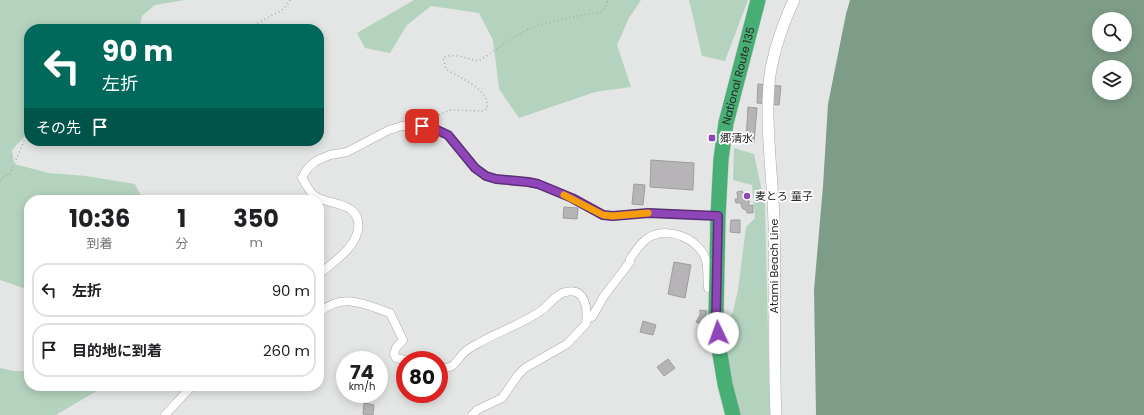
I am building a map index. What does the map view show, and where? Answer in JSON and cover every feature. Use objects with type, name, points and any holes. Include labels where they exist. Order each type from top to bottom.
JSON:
[{"type":"highway","name":"National Route 135","points":[[733,415],[725,384],[716,318],[718,216],[721,159],[726,123],[758,0]]},
{"type":"street","name":"Atami Beach Line","points":[[776,415],[774,348],[774,224],[769,95],[770,76],[778,39],[794,0]]},
{"type":"street","points":[[314,195],[302,178],[307,169],[316,161],[330,155],[347,152],[389,130],[402,126],[422,126],[448,135],[475,168],[486,176],[496,179],[538,184],[572,198],[603,215],[613,216],[648,213],[718,216]]},
{"type":"street","points":[[324,200],[352,210],[356,216],[358,224],[357,232],[352,244],[324,270]]},
{"type":"street","points":[[587,318],[592,317],[604,296],[647,238],[658,233],[680,235],[691,240],[706,260],[708,288],[717,291]]},
{"type":"street","points":[[448,367],[457,362],[465,351],[542,311],[562,293],[567,291],[575,292],[581,295],[585,301],[587,318],[586,324],[567,344],[525,368],[518,375],[502,398],[477,410],[472,415]]},
{"type":"street","points":[[324,309],[330,305],[343,301],[358,302],[390,313],[403,340],[396,348],[394,354],[396,358]]},
{"type":"street","points":[[165,415],[187,391]]},
{"type":"path","points":[[258,24],[282,10],[290,0]]},
{"type":"path","points":[[422,126],[429,119],[450,110],[484,111],[487,109],[488,104],[484,96],[468,80],[446,69],[443,58],[446,56],[452,56],[478,62],[524,32],[537,26],[600,12],[604,9],[608,0]]},
{"type":"path","points":[[0,181],[10,174],[24,141]]},
{"type":"shaded area","points":[[0,0],[185,0],[155,5],[142,16],[140,24],[24,24],[24,137],[12,150],[14,164],[49,173],[86,176],[135,184],[140,195],[24,195],[24,288],[0,280]]},
{"type":"shaded area","points":[[414,0],[641,0],[629,18],[617,45],[631,87],[595,92],[519,118],[499,89],[493,40],[479,13],[431,6],[407,25],[390,53],[365,48],[357,33]]},
{"type":"shaded area","points":[[689,0],[748,0],[725,61],[702,56]]},
{"type":"shaded area","points":[[850,0],[1144,0],[1144,415],[816,415],[814,290],[828,104]]},
{"type":"shaded area","points":[[734,148],[754,154],[765,205],[770,415],[738,415],[725,354],[726,323],[733,312],[738,290],[746,227],[755,218],[752,185],[733,180]]},
{"type":"shaded area","points":[[0,368],[14,371],[24,371],[24,391],[96,391],[56,415],[0,415]]},
{"type":"building","points":[[758,84],[781,86],[779,105],[757,103]]},
{"type":"building","points":[[748,107],[757,108],[754,143],[746,142]]},
{"type":"building","points":[[651,160],[694,163],[693,190],[650,187]]},
{"type":"building","points":[[634,184],[645,185],[643,205],[632,204]]},
{"type":"building","points":[[742,191],[743,193],[749,193],[749,206],[753,205],[753,213],[747,213],[747,211],[742,208],[741,203],[736,203],[735,199],[738,199],[737,192]]},
{"type":"building","points":[[564,207],[578,208],[577,219],[563,218]]},
{"type":"building","points":[[731,220],[740,220],[740,233],[730,232]]},
{"type":"building","points":[[674,262],[691,265],[685,298],[668,294]]},
{"type":"building","points":[[700,310],[707,311],[703,324],[696,322],[700,315]]},
{"type":"building","points":[[643,321],[656,325],[653,335],[640,332]]},
{"type":"building","points":[[668,359],[675,368],[664,376],[657,367]]},
{"type":"building","points":[[364,403],[374,405],[373,415],[363,414]]},
{"type":"slow traffic","points":[[564,195],[603,215],[613,216],[648,213]]},
{"type":"place","name":"郷清水","points":[[712,138]]},
{"type":"place","name":"麦とろ 童子","points":[[747,196]]},
{"type":"route","points":[[422,126],[448,135],[475,168],[486,176],[496,179],[538,184],[572,198],[595,212],[603,215],[613,216],[648,213],[718,216],[716,318],[718,333]]}]
